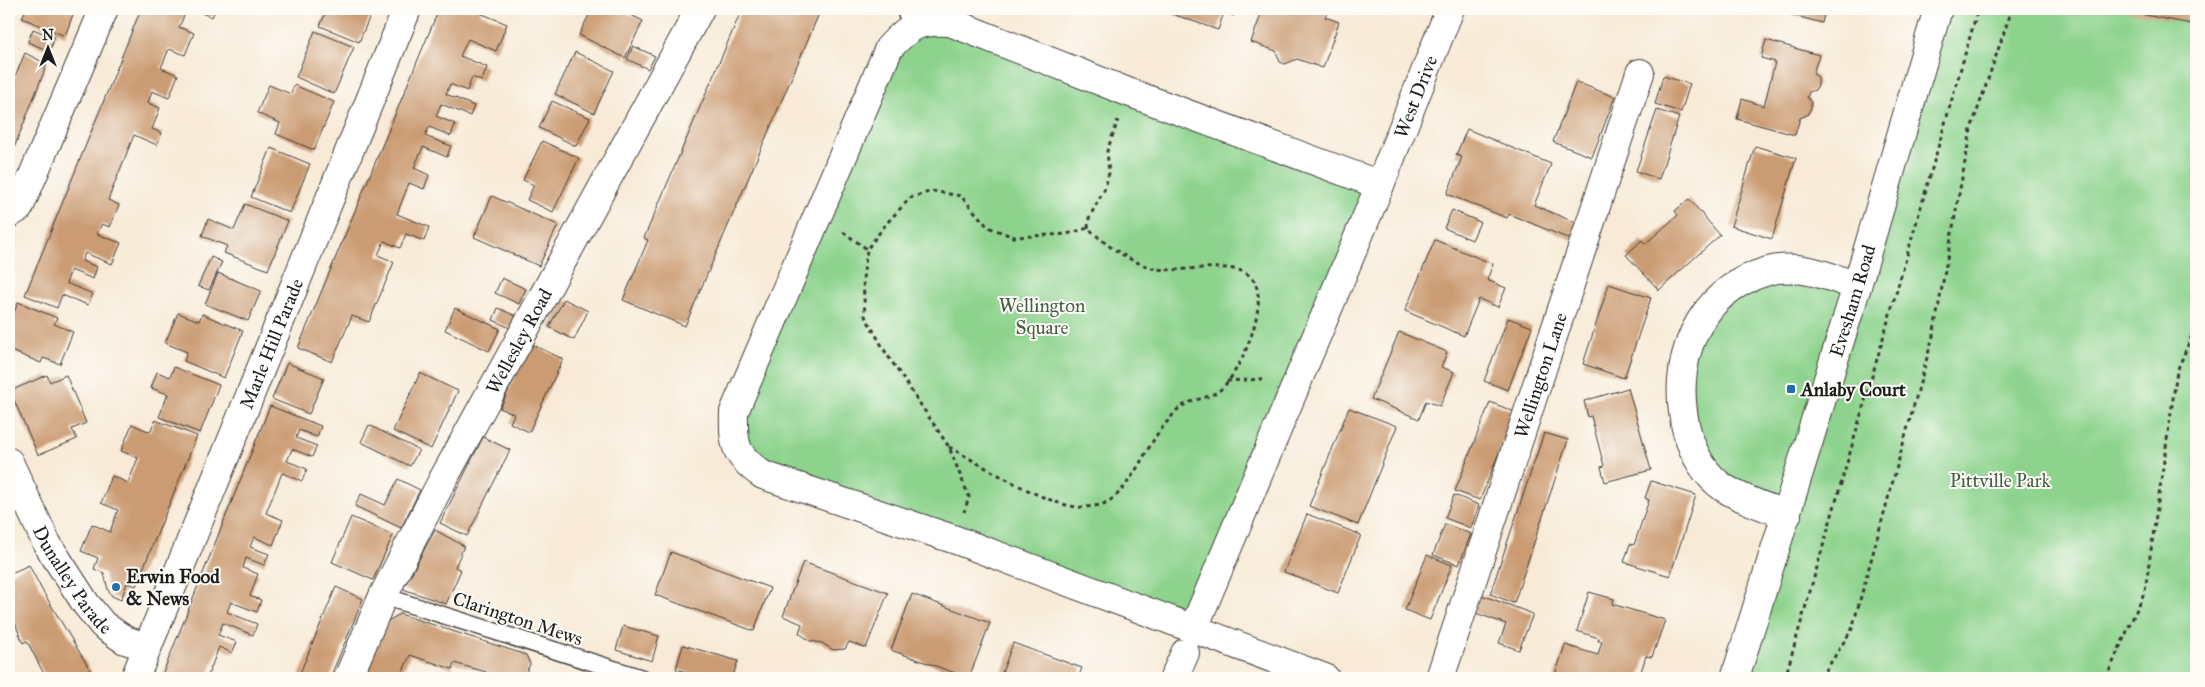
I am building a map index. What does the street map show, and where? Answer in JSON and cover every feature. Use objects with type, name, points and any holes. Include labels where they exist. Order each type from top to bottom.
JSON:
[{"type":"street","points":[[9,214],[19,208],[104,9]]},
{"type":"street","name":"Marle Hill Parade","points":[[135,678],[407,9]]},
{"type":"street","name":"Wellesley Road","points":[[348,678],[383,596],[441,483],[700,9]]},
{"type":"street","name":"West Drive","points":[[1380,185],[1450,9]]},
{"type":"street","name":"Evesham Road","points":[[1735,678],[1857,286],[1938,9]]},
{"type":"street","points":[[1174,678],[1189,641],[1295,387],[1380,185],[1128,92],[950,22],[908,17],[889,48],[734,412],[733,429],[736,447],[745,463],[763,475],[956,540],[1189,641],[1325,678]]},
{"type":"street","name":"Wellington Lane","points":[[1440,678],[1640,73]]},
{"type":"street","points":[[1787,515],[1724,488],[1701,463],[1690,443],[1680,396],[1687,351],[1693,333],[1715,301],[1732,288],[1753,277],[1769,271],[1801,269],[1857,286]]},
{"type":"street","name":"Dunalley Parade","points":[[9,462],[46,542],[86,604],[103,625],[125,640],[147,647]]},
{"type":"lane","name":"Clarington Mews","points":[[383,596],[642,678]]},
{"type":"path","points":[[1784,678],[1978,9]]},
{"type":"path","points":[[1822,678],[1852,629],[1933,336],[1971,129],[2012,9]]},
{"type":"path","points":[[1088,228],[1089,218],[1105,188],[1109,172],[1108,151],[1128,92]]},
{"type":"path","points":[[956,540],[969,497],[949,447],[886,353],[865,316],[863,279],[866,249],[910,198],[932,191],[961,196],[988,227],[1014,237],[1067,234],[1088,228]]},
{"type":"path","points":[[949,447],[1016,483],[1058,502],[1084,507],[1106,503],[1126,485],[1141,464],[1153,441],[1181,406],[1220,390],[1241,359],[1257,317],[1258,296],[1252,278],[1237,268],[1154,268],[1126,258],[1088,228]]},
{"type":"path","points":[[2106,678],[2145,591],[2177,371],[2196,326]]},
{"type":"path","points":[[1227,381],[1257,378],[1295,387]]},
{"type":"green space","name":"Pittville Park","points":[[1937,9],[2196,9],[2196,678],[1734,678],[1783,514],[1701,463],[1687,351],[1753,277],[1853,284]]},
{"type":"green space","name":"Wellington Square","points":[[929,21],[1380,185],[1193,630],[763,475],[733,429],[889,48]]},
{"type":"building","points":[[26,9],[75,9],[65,36],[22,18]]},
{"type":"building","points":[[141,9],[187,9],[179,27],[194,33],[185,55],[169,49],[161,68],[178,75],[169,98],[152,91],[148,103],[160,108],[152,129],[162,133],[157,145],[134,135],[108,200],[119,205],[110,227],[102,224],[97,234],[121,243],[112,264],[85,253],[82,261],[97,267],[93,279],[71,270],[66,283],[93,294],[88,305],[62,295],[57,308],[25,295]]},
{"type":"building","points":[[191,9],[216,9],[212,17]]},
{"type":"building","points":[[312,9],[373,9],[359,42],[320,26],[325,14]]},
{"type":"building","points":[[439,9],[481,9],[480,13],[507,24],[496,51],[468,39],[460,56],[487,67],[482,81],[472,77],[467,91],[450,84],[446,94],[474,106],[470,116],[441,104],[436,116],[455,124],[451,136],[429,127],[425,136],[451,146],[447,157],[423,147],[414,168],[429,175],[424,189],[409,183],[397,214],[429,227],[424,241],[406,234],[400,248],[384,241],[378,255],[394,262],[369,322],[352,316],[332,362],[298,348]]},
{"type":"building","points":[[592,9],[619,9],[643,21],[625,58],[579,35]]},
{"type":"building","points":[[742,9],[821,9],[685,326],[623,300],[648,240],[644,238]]},
{"type":"building","points":[[1158,9],[1236,9],[1234,16],[1224,12],[1218,30]]},
{"type":"building","points":[[1263,9],[1328,9],[1325,17],[1339,22],[1323,68],[1297,59],[1285,64],[1280,62],[1276,51],[1251,42]]},
{"type":"building","points":[[1770,9],[1830,9],[1825,11],[1822,23]]},
{"type":"building","points":[[2196,9],[2196,25],[2120,10]]},
{"type":"building","points":[[33,29],[55,38],[49,51],[28,42]]},
{"type":"building","points":[[315,31],[354,47],[334,94],[296,77]]},
{"type":"building","points":[[1766,40],[1819,55],[1813,74],[1818,77],[1818,85],[1815,90],[1809,92],[1807,97],[1811,102],[1811,108],[1807,115],[1800,118],[1795,135],[1737,119],[1742,99],[1764,106],[1775,62],[1761,58]]},
{"type":"building","points":[[633,46],[655,56],[648,69],[627,59]]},
{"type":"building","points":[[575,52],[614,71],[594,113],[555,94]]},
{"type":"building","points":[[25,53],[47,64],[9,161],[9,91]]},
{"type":"building","points":[[1663,76],[1690,84],[1681,112],[1655,104]]},
{"type":"building","points":[[1576,82],[1615,97],[1592,157],[1553,142]]},
{"type":"building","points":[[269,85],[291,94],[294,85],[334,102],[314,150],[276,134],[280,123],[257,113]]},
{"type":"building","points":[[552,101],[590,118],[576,146],[539,128]]},
{"type":"building","points":[[1657,110],[1679,117],[1659,179],[1636,171]]},
{"type":"building","points":[[1467,129],[1551,164],[1534,205],[1579,224],[1572,240],[1509,214],[1507,218],[1447,194],[1462,157],[1456,155]]},
{"type":"building","points":[[542,141],[579,158],[553,212],[527,200],[534,185],[523,180]]},
{"type":"building","points":[[1755,146],[1796,158],[1772,239],[1731,226]]},
{"type":"building","points":[[271,148],[310,164],[290,213],[251,197]]},
{"type":"building","points":[[492,196],[558,225],[539,266],[474,237]]},
{"type":"building","points":[[1689,199],[1720,235],[1659,290],[1626,255],[1642,240],[1645,244],[1678,215],[1675,211]]},
{"type":"building","points":[[245,204],[288,221],[268,270],[224,253],[227,246],[202,236],[208,219],[234,230]]},
{"type":"building","points":[[1452,210],[1480,222],[1472,240],[1444,228]]},
{"type":"building","points":[[1435,240],[1493,264],[1487,280],[1506,288],[1498,307],[1479,299],[1464,336],[1405,311]]},
{"type":"building","points":[[211,257],[222,262],[209,290],[198,286]]},
{"type":"building","points":[[218,273],[261,291],[248,321],[205,304]]},
{"type":"building","points":[[502,278],[526,289],[519,304],[495,293]]},
{"type":"building","points":[[1609,284],[1651,298],[1624,378],[1583,364]]},
{"type":"building","points":[[564,299],[588,311],[574,340],[549,327]]},
{"type":"building","points":[[18,302],[57,318],[54,324],[73,332],[60,364],[43,358],[41,363],[9,350],[9,326]]},
{"type":"building","points":[[455,308],[500,329],[489,351],[445,330]]},
{"type":"building","points":[[498,308],[518,317],[512,329],[493,320]]},
{"type":"building","points":[[178,313],[199,321],[202,314],[243,331],[224,378],[184,361],[187,352],[165,343]]},
{"type":"building","points":[[1508,318],[1532,327],[1508,390],[1484,381]]},
{"type":"building","points":[[1399,332],[1447,352],[1441,367],[1454,372],[1440,406],[1426,401],[1419,419],[1371,399]]},
{"type":"building","points":[[531,344],[563,359],[529,432],[510,423],[514,414],[500,408]]},
{"type":"building","points":[[287,363],[324,378],[309,414],[272,399]]},
{"type":"building","points":[[174,367],[219,385],[200,433],[159,417],[168,394],[151,388],[157,372],[170,377]]},
{"type":"building","points":[[420,373],[458,391],[431,449],[393,431]]},
{"type":"building","points":[[47,375],[50,382],[66,375],[86,423],[72,429],[77,439],[38,455],[10,391]]},
{"type":"building","points":[[1628,388],[1651,470],[1605,482],[1601,467],[1604,466],[1591,416],[1588,417],[1584,401]]},
{"type":"building","points":[[1490,402],[1515,412],[1480,500],[1455,491]]},
{"type":"building","points":[[270,406],[321,426],[317,437],[299,430],[296,438],[317,446],[312,457],[292,449],[287,461],[307,469],[302,481],[282,473],[266,513],[283,520],[273,545],[254,537],[250,547],[269,554],[264,565],[246,558],[243,568],[258,574],[250,596],[261,600],[257,612],[231,602],[227,612],[257,624],[253,635],[223,623],[218,635],[237,642],[232,653],[219,647],[207,678],[161,678]]},
{"type":"building","points":[[1349,408],[1397,426],[1358,525],[1309,506]]},
{"type":"building","points":[[155,420],[197,436],[136,586],[127,583],[121,600],[112,596],[108,590],[104,573],[94,569],[98,558],[81,551],[92,524],[110,532],[118,510],[101,503],[112,476],[128,483],[138,458],[121,451],[132,424],[150,432]]},
{"type":"building","points":[[369,425],[419,450],[410,466],[361,442]]},
{"type":"building","points":[[1544,433],[1568,440],[1514,603],[1490,594]]},
{"type":"building","points":[[483,437],[510,450],[467,536],[440,523]]},
{"type":"building","points":[[398,479],[420,490],[401,528],[355,506],[361,494],[385,505]]},
{"type":"building","points":[[1651,481],[1696,495],[1670,576],[1624,562],[1630,544],[1634,545],[1649,500],[1645,498]]},
{"type":"building","points":[[1454,495],[1479,505],[1471,528],[1445,518]]},
{"type":"building","points":[[1307,514],[1361,535],[1338,593],[1284,572]]},
{"type":"building","points":[[351,517],[393,535],[373,580],[332,562]]},
{"type":"building","points":[[1445,524],[1471,534],[1459,565],[1433,555]]},
{"type":"building","points":[[435,530],[464,546],[455,567],[461,570],[446,604],[403,589]]},
{"type":"building","points":[[671,552],[770,588],[754,631],[655,595]]},
{"type":"building","points":[[1427,555],[1452,565],[1430,620],[1405,610]]},
{"type":"building","points":[[803,562],[888,593],[866,648],[849,642],[845,649],[833,650],[822,643],[810,641],[799,633],[802,624],[783,616]]},
{"type":"building","points":[[29,565],[95,678],[69,678],[70,674],[56,678],[46,678],[27,641],[23,643],[15,623],[13,624],[9,615],[9,574]]},
{"type":"building","points":[[336,587],[363,599],[330,678],[298,678]]},
{"type":"building","points":[[1589,592],[1614,599],[1612,604],[1665,620],[1652,657],[1646,656],[1639,678],[1554,678],[1565,645],[1598,655],[1602,641],[1598,641],[1599,638],[1577,631]]},
{"type":"building","points":[[912,594],[990,623],[969,678],[891,650]]},
{"type":"building","points":[[1479,594],[1533,614],[1519,650],[1499,643],[1506,624],[1473,612]]},
{"type":"building","points":[[400,614],[526,655],[530,664],[524,678],[484,678],[486,672],[454,663],[452,669],[410,655],[400,678],[364,678],[386,622]]},
{"type":"building","points":[[623,626],[659,636],[652,661],[616,650]]},
{"type":"building","points":[[1013,643],[1082,668],[1078,678],[1000,678]]},
{"type":"building","points":[[683,645],[738,661],[732,678],[707,678],[676,669]]},
{"type":"place","name":"Anlaby Court","points":[[1791,389]]},
{"type":"place","name":"Erwin Food & News","points":[[116,587]]}]
